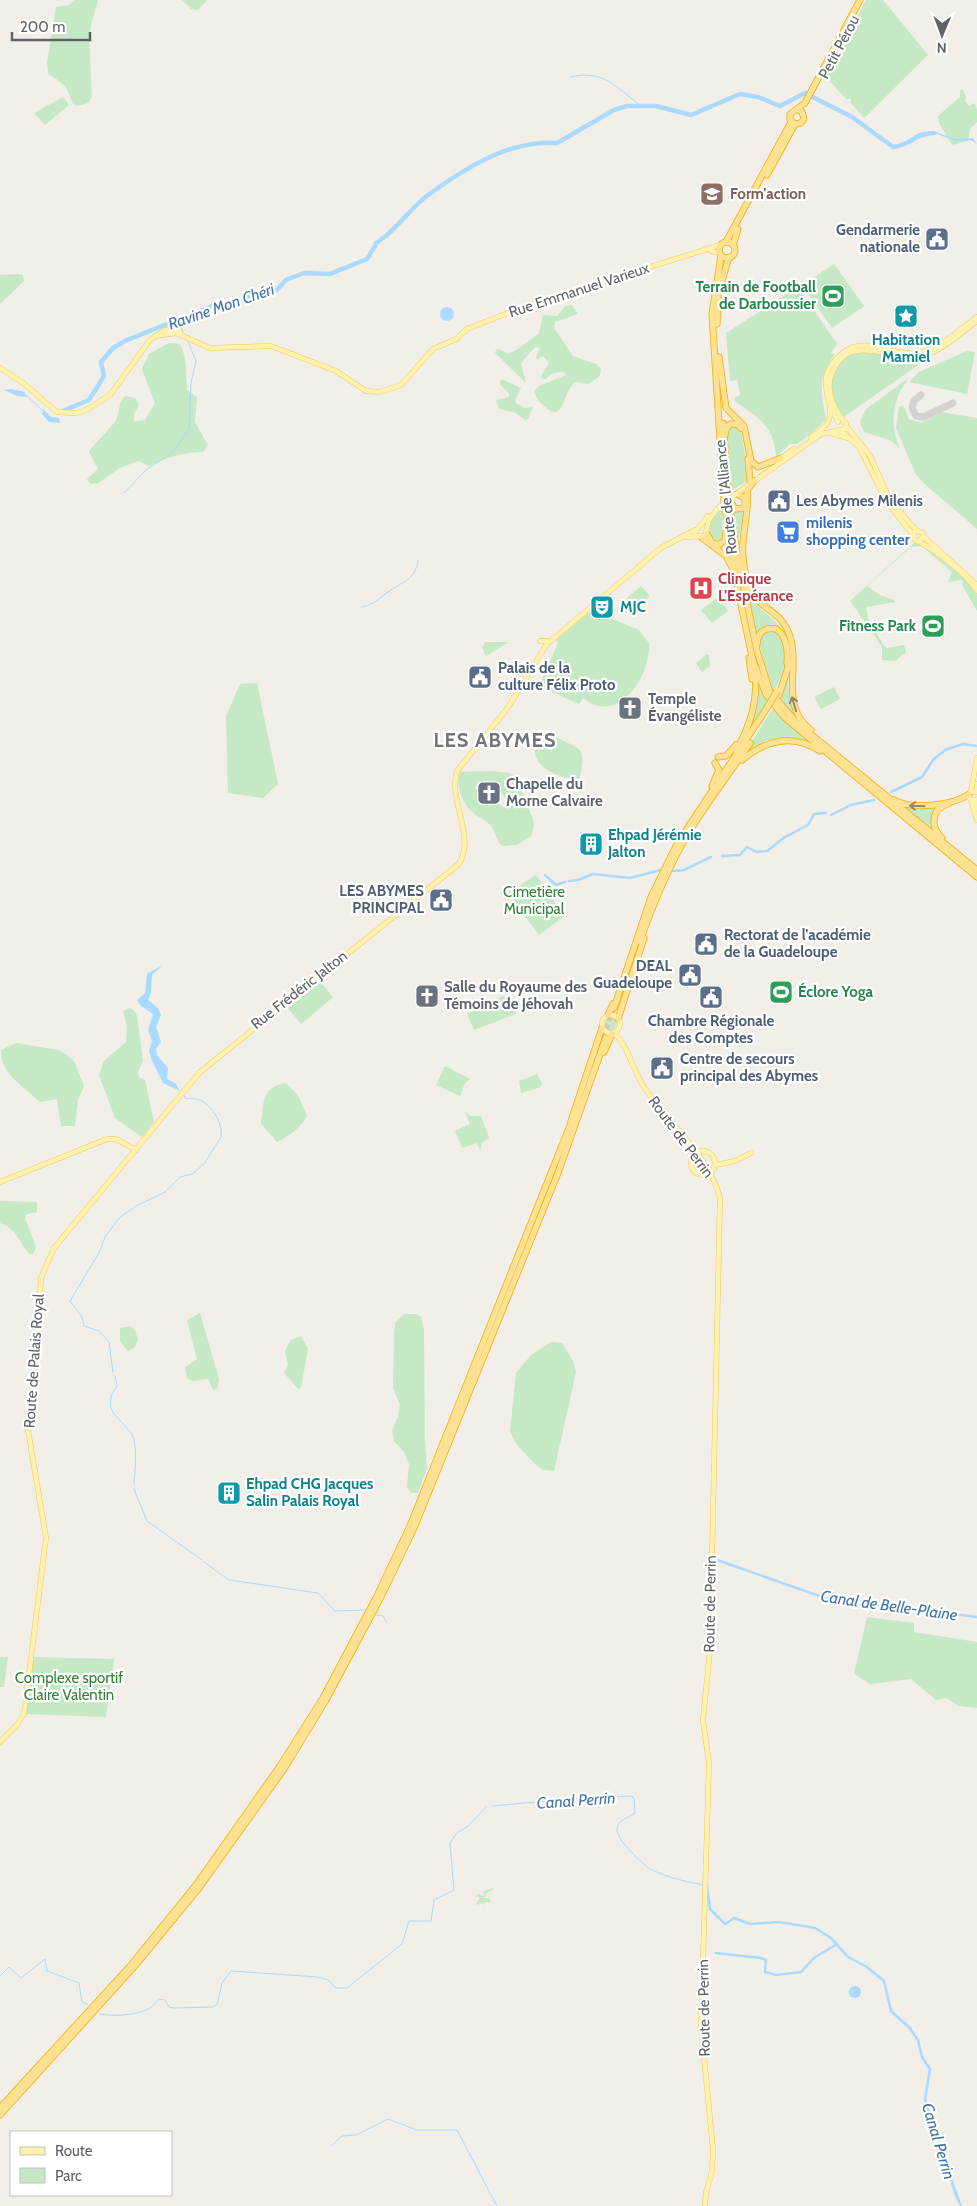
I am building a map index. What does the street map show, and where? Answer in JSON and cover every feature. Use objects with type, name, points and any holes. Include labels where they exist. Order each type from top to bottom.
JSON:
[{"type":"highway","name":"Petit Pérou","points":[[811,95],[798,109],[790,114],[793,123],[803,122],[804,113],[811,95],[862,0]]},
{"type":"highway","points":[[798,109],[804,113]]},
{"type":"highway","points":[[793,123],[737,232],[733,245],[723,244],[793,123]]},
{"type":"highway","name":"Route de l'Alliance","points":[[723,244],[714,291],[712,314],[722,451],[741,573],[757,651],[766,683],[778,703],[847,767],[876,788],[977,870]]},
{"type":"highway","name":"Route de l'Alliance","points":[[733,245],[735,251],[729,258],[720,283],[717,306],[724,501],[737,586],[753,661],[761,685],[774,707],[977,878]]},
{"type":"highway","points":[[721,254],[729,258]]},
{"type":"highway","points":[[718,357],[726,408],[744,426],[752,463],[758,467],[763,467],[781,458]]},
{"type":"highway","points":[[703,534],[715,544],[721,544],[726,538],[719,474],[726,429],[730,424],[737,424],[743,432],[752,481],[748,490],[749,505],[742,542],[744,564],[751,592],[775,612],[786,628],[793,647],[792,694],[798,715],[808,728],[847,767]]},
{"type":"highway","points":[[728,487],[733,506],[742,510],[746,506],[746,500],[742,495],[736,494]]},
{"type":"highway","points":[[703,534],[728,559],[737,586]]},
{"type":"highway","points":[[741,573],[751,598],[777,620],[788,639],[790,662],[778,693]]},
{"type":"highway","points":[[757,651],[758,638],[761,632],[769,628],[780,631],[786,642],[788,655],[786,671],[778,693]]},
{"type":"highway","points":[[709,792],[719,770],[717,760],[730,753],[743,733],[750,714],[752,680],[749,644]]},
{"type":"highway","points":[[618,1019],[651,897],[677,844],[742,740],[750,721],[756,690],[753,661]]},
{"type":"highway","points":[[616,1008],[643,925],[685,839],[736,764],[778,693],[793,663]]},
{"type":"highway","points":[[701,805],[768,710]]},
{"type":"highway","points":[[736,764],[760,746],[776,740],[787,740],[816,748],[847,767]]},
{"type":"highway","points":[[876,788],[896,801],[916,807],[972,797]]},
{"type":"highway","points":[[959,856],[935,830],[934,818],[942,806],[972,797]]},
{"type":"highway","points":[[608,1015],[636,931],[643,925]]},
{"type":"highway","points":[[0,2114],[134,1967],[193,1896],[279,1777],[326,1700],[381,1598],[414,1528],[554,1182],[602,1028]]},
{"type":"highway","points":[[0,2108],[132,1964],[196,1884],[280,1766],[323,1698],[377,1596],[410,1526],[570,1133],[613,1033]]},
{"type":"highway","points":[[570,1133],[605,1037]]},
{"type":"main road","name":"Rue Emmanuel Varieux","points":[[0,368],[23,383],[57,412],[78,412],[86,410],[110,395],[128,373],[142,348],[156,336],[165,330],[175,330],[215,348],[271,346],[336,371],[366,391],[388,390],[410,378],[433,349],[456,339],[467,329],[515,310],[707,251],[723,244]]},
{"type":"main road","name":"Rue Emmanuel Varieux","points":[[707,251],[721,254]]},
{"type":"main road","points":[[540,641],[550,641],[661,548],[701,526],[716,508],[824,427],[828,420],[825,381],[832,363],[846,350],[866,346],[908,354],[926,351],[977,317]]},
{"type":"main road","points":[[839,426],[829,387],[833,371],[846,355],[865,350],[908,357],[925,356],[977,321]]},
{"type":"main road","points":[[827,396],[839,426],[855,442],[865,456],[887,502],[914,533]]},
{"type":"main road","points":[[752,481],[816,437],[839,426]]},
{"type":"main road","points":[[808,440],[839,426],[846,426],[869,454],[892,504],[914,533],[915,540],[922,538]]},
{"type":"main road","points":[[816,437],[835,433],[855,442]]},
{"type":"main road","points":[[703,534],[716,508]]},
{"type":"main road","points":[[701,526],[703,534]]},
{"type":"main road","points":[[695,530],[703,534]]},
{"type":"main road","points":[[914,533],[922,532],[922,538],[961,573],[977,591]]},
{"type":"main road","points":[[683,537],[703,534]]},
{"type":"main road","points":[[922,538],[977,585]]},
{"type":"main road","name":"Rue Frédéric Jalton","points":[[136,1150],[182,1091],[218,1056],[453,871],[463,857],[464,839],[456,797],[455,782],[457,771],[497,724],[550,641]]},
{"type":"main road","points":[[977,758],[972,797],[977,820]]},
{"type":"main road","points":[[972,797],[977,792],[977,784]]},
{"type":"main road","points":[[972,797],[977,809]]},
{"type":"main road","points":[[608,1015],[613,1015],[618,1019],[619,1028],[613,1033],[608,1033],[602,1028],[602,1021],[608,1015]]},
{"type":"main road","name":"Route de Perrin","points":[[613,1033],[624,1048],[643,1086],[710,1173],[718,1188],[721,1219],[710,1648],[703,1720],[709,1757],[701,2027],[713,2149],[712,2172],[705,2206]]},
{"type":"main road","points":[[0,1182],[107,1139],[116,1139],[136,1150]]},
{"type":"main road","name":"Route de Palais Royal","points":[[0,1742],[20,1722],[26,1707],[46,1538],[28,1430],[37,1346],[41,1278],[54,1248],[136,1150]]},
{"type":"main road","points":[[715,1158],[715,1165],[710,1173],[702,1175],[694,1170],[691,1162],[696,1154],[707,1151],[715,1158],[729,1162]]},
{"type":"main road","points":[[715,1165],[729,1162],[751,1153]]},
{"type":"green space","points":[[74,0],[98,0],[89,39],[92,97],[88,103],[78,106],[73,104],[64,86],[48,74],[47,62],[56,7],[69,5]]},
{"type":"green space","points":[[182,0],[207,0],[198,10],[191,9]]},
{"type":"green space","points":[[866,0],[883,0],[928,55],[864,118],[851,103],[851,99],[846,99],[826,77]]},
{"type":"green space","points":[[960,90],[963,90],[966,97],[965,101],[969,106],[974,103],[977,109],[977,122],[970,129],[968,141],[952,145],[939,123],[938,116],[960,97]]},
{"type":"green space","points":[[63,97],[69,105],[45,125],[34,113]]},
{"type":"green space","name":"Terrain de Football de Darboussier","points":[[834,264],[864,306],[832,328],[802,285]]},
{"type":"green space","points":[[0,275],[23,275],[24,281],[0,304]]},
{"type":"green space","points":[[798,287],[837,344],[831,353],[835,354],[825,370],[823,378],[822,393],[826,420],[811,434],[797,444],[790,444],[776,457],[775,446],[769,430],[758,418],[736,402],[734,398],[740,395],[737,380],[730,381],[726,333]]},
{"type":"green space","points":[[572,305],[578,314],[555,322],[554,328],[573,356],[596,364],[601,369],[601,372],[597,378],[588,384],[576,382],[572,385],[562,407],[555,413],[542,404],[534,391],[539,386],[566,375],[564,372],[556,372],[546,379],[540,378],[549,363],[543,356],[538,360],[536,357],[540,348],[535,347],[521,363],[526,383],[495,353],[499,349],[508,354],[518,349],[539,333],[543,315],[557,316],[565,306]]},
{"type":"green space","points":[[169,343],[180,344],[183,350],[187,390],[197,397],[195,422],[208,445],[203,452],[175,456],[149,466],[138,461],[120,468],[98,483],[90,484],[87,479],[98,469],[89,452],[117,418],[120,404],[125,396],[135,398],[139,405],[134,414],[134,421],[145,420],[155,403],[142,369],[149,354]]},
{"type":"green space","points":[[967,351],[975,352],[967,394],[909,382],[919,372]]},
{"type":"green space","points":[[858,352],[927,359],[842,418],[834,398],[832,379],[838,364],[846,357]]},
{"type":"green space","points":[[910,377],[899,394],[894,411],[894,430],[900,449],[892,441],[864,432],[860,422],[866,409]]},
{"type":"green space","points":[[501,379],[521,388],[515,400],[516,403],[525,408],[533,407],[528,419],[525,420],[516,413],[499,409],[496,400],[509,397],[509,394],[500,384]]},
{"type":"green space","points":[[903,405],[909,419],[921,423],[941,412],[977,418],[977,529],[916,475],[896,428],[899,407]]},
{"type":"green space","points":[[731,425],[740,428],[741,431],[749,480],[731,491],[726,433]]},
{"type":"green space","points":[[722,507],[723,538],[721,542],[714,543],[709,533],[709,528]]},
{"type":"green space","points":[[732,507],[744,510],[744,519],[738,539]]},
{"type":"green space","points":[[915,542],[920,543],[964,578],[977,595],[977,611],[961,580],[948,582],[952,572],[922,546],[911,547],[867,586],[880,595],[894,600],[895,602],[866,607],[868,618],[884,646],[887,648],[904,645],[906,652],[895,661],[882,660],[882,648],[850,601]]},
{"type":"green space","points":[[641,586],[650,596],[629,613],[621,603]]},
{"type":"green space","points":[[746,594],[775,621],[783,632],[769,625],[762,628],[756,635]]},
{"type":"green space","points":[[718,597],[728,611],[712,623],[701,610]]},
{"type":"green space","points":[[591,610],[639,630],[649,643],[648,656],[638,683],[630,694],[620,702],[608,706],[596,705],[583,698],[579,704],[539,686],[558,643],[555,641]]},
{"type":"green space","points":[[774,629],[783,645],[785,661],[781,676],[773,693],[758,640],[761,633]]},
{"type":"green space","points":[[485,642],[509,642],[486,656],[482,648]]},
{"type":"green space","points":[[707,654],[709,655],[710,666],[702,672],[696,663]]},
{"type":"green space","points":[[789,677],[788,690],[791,702],[803,725],[777,700]]},
{"type":"green space","points":[[757,681],[769,701],[744,737]]},
{"type":"green space","points":[[257,683],[278,784],[263,798],[228,793],[226,716],[240,684]]},
{"type":"green space","points":[[834,687],[840,699],[821,709],[814,697]]},
{"type":"green space","points":[[773,708],[811,741],[780,738],[767,740],[744,754]]},
{"type":"green space","points":[[551,734],[575,747],[582,754],[579,782],[557,775],[540,764],[534,751]]},
{"type":"green space","points":[[492,771],[509,773],[517,779],[532,817],[534,826],[531,836],[517,845],[502,846],[489,824],[474,814],[465,804],[458,782],[460,772]],"holes":[[[479,781],[502,793],[508,805],[505,808],[477,792],[475,787]]]},
{"type":"green space","points":[[943,804],[931,819],[934,832],[900,805]]},
{"type":"green space","name":"Cimetière Municipal","points":[[536,875],[564,916],[539,935],[508,893]]},
{"type":"green space","points":[[320,981],[333,997],[301,1024],[288,1008]]},
{"type":"green space","points":[[503,996],[517,1010],[516,1014],[474,1030],[467,1014]]},
{"type":"green space","points":[[130,1008],[135,1011],[137,1016],[143,1061],[138,1072],[139,1077],[145,1080],[154,1122],[142,1137],[115,1118],[99,1075],[104,1061],[126,1042],[127,1027],[123,1011]]},
{"type":"green space","points":[[607,1016],[613,1016],[617,1023],[613,1030],[607,1030],[603,1026],[603,1020]]},
{"type":"green space","points":[[16,1043],[58,1050],[74,1061],[84,1086],[78,1100],[75,1126],[61,1126],[57,1099],[40,1102],[9,1073],[2,1059],[1,1050]]},
{"type":"green space","points":[[445,1066],[470,1079],[465,1083],[460,1096],[436,1085]]},
{"type":"green space","points":[[537,1074],[542,1083],[541,1087],[521,1093],[519,1081]]},
{"type":"green space","points":[[286,1083],[298,1095],[307,1116],[301,1125],[277,1142],[261,1124],[264,1103],[265,1097],[272,1088]]},
{"type":"green space","points":[[465,1112],[470,1116],[481,1116],[489,1138],[482,1143],[480,1150],[477,1143],[462,1148],[455,1131],[470,1124]]},
{"type":"green space","points":[[0,1201],[37,1202],[37,1212],[27,1214],[25,1218],[36,1247],[33,1254],[29,1254],[14,1232],[0,1223]]},
{"type":"green space","points":[[200,1313],[219,1379],[217,1389],[213,1390],[208,1379],[193,1381],[187,1378],[185,1367],[197,1359],[187,1320]]},
{"type":"green space","points":[[404,1314],[416,1314],[421,1317],[424,1329],[427,1468],[418,1493],[411,1493],[407,1487],[409,1464],[404,1452],[394,1441],[392,1430],[398,1417],[400,1405],[393,1388],[395,1323]]},
{"type":"green space","points":[[130,1326],[135,1330],[138,1340],[134,1348],[128,1351],[120,1341],[120,1328]]},
{"type":"green space","points":[[301,1336],[308,1349],[301,1388],[298,1389],[284,1373],[288,1365],[285,1351],[291,1340]]},
{"type":"green space","points":[[551,1342],[562,1343],[573,1361],[576,1372],[554,1471],[543,1470],[536,1465],[517,1445],[510,1432],[516,1373],[531,1355]]},
{"type":"green space","points":[[867,1617],[914,1623],[914,1632],[977,1642],[977,1708],[959,1706],[946,1698],[936,1700],[911,1679],[870,1684],[854,1674]]},
{"type":"green space","points":[[0,1657],[8,1657],[4,1687],[0,1687]]},
{"type":"green space","name":"Complexe sportif Claire Valentin","points":[[32,1657],[114,1659],[106,1717],[24,1714]]},
{"type":"green space","points":[[494,1889],[482,1898],[489,1898],[491,1902],[484,1902],[485,1906],[483,1903],[476,1905],[480,1897],[476,1896],[478,1894],[483,1896],[485,1894],[482,1892]]},
{"type":"water","points":[[934,131],[954,139],[973,138],[977,144],[971,140],[955,141],[937,134],[913,136],[923,132]]},
{"type":"water","points":[[447,307],[452,309],[454,314],[452,319],[447,321],[442,319],[440,314],[442,309]]},
{"type":"water","points":[[11,389],[25,392],[27,397],[17,396],[4,390]]},
{"type":"water","points":[[43,409],[51,417],[59,418],[60,423],[49,422],[42,414]]},
{"type":"water","points":[[163,965],[152,975],[151,992],[148,1000],[158,1008],[161,1015],[156,1027],[161,1042],[156,1049],[157,1055],[168,1068],[167,1079],[176,1084],[180,1091],[163,1083],[152,1061],[149,1051],[152,1041],[148,1030],[153,1014],[141,1006],[137,1000],[145,993],[147,974]]},
{"type":"water","points":[[855,1986],[861,1992],[855,1998],[849,1992]]},
{"type":"water","points":[[931,2120],[962,2206],[960,2206],[955,2196]]},
{"type":"waterway","points":[[570,77],[592,75],[608,81],[641,106]]},
{"type":"waterway","points":[[386,236],[423,199],[472,166],[505,151],[522,146],[539,143],[557,143],[614,110],[627,106],[656,106],[691,115],[740,94],[758,97],[780,106],[805,93],[852,117],[893,147],[903,145],[921,135],[934,133]]},
{"type":"waterway","name":"Ravine Mon Chéri","points":[[376,243],[383,238]]},
{"type":"waterway","name":"Ravine Mon Chéri","points":[[65,410],[89,400],[104,376],[101,362],[113,348],[127,340],[212,306],[235,305],[254,294],[277,290],[286,280],[304,273],[330,274],[367,259],[375,246]]},
{"type":"waterway","points":[[179,321],[183,331]]},
{"type":"waterway","points":[[124,493],[146,470],[173,452],[189,429],[191,383],[196,361],[187,339]]},
{"type":"waterway","name":"Ravine Mon Chéri","points":[[27,396],[42,410]]},
{"type":"waterway","points":[[361,607],[375,602],[409,579],[415,571],[418,560]]},
{"type":"waterway","points":[[784,671],[785,665]]},
{"type":"waterway","points":[[891,792],[922,777],[933,760],[945,750],[963,744],[976,746]]},
{"type":"waterway","points":[[831,815],[851,805],[874,800]]},
{"type":"waterway","points":[[722,856],[740,855],[747,847],[757,852],[767,851],[785,837],[808,825],[814,814],[826,813]]},
{"type":"waterway","points":[[671,871],[684,870],[711,857]]},
{"type":"waterway","points":[[569,881],[578,880],[593,874],[630,878],[661,870]]},
{"type":"waterway","points":[[545,875],[556,885],[565,882]]},
{"type":"waterway","points":[[113,1372],[109,1342],[99,1331],[84,1326],[82,1317],[70,1301],[100,1251],[105,1237],[119,1218],[136,1206],[165,1192],[180,1177],[192,1174],[204,1164],[221,1137],[219,1121],[210,1107],[200,1100],[185,1098],[184,1095]]},
{"type":"waterway","points":[[115,1376],[117,1386],[110,1404],[112,1410],[131,1433],[134,1440],[136,1456],[134,1484]]},
{"type":"waterway","points":[[134,1489],[147,1521],[202,1560]]},
{"type":"waterway","name":"Canal de Belle-Plaine","points":[[717,1560],[828,1599],[977,1617]]},
{"type":"waterway","points":[[204,1562],[229,1580],[318,1593],[335,1611],[365,1610]]},
{"type":"waterway","points":[[377,1615],[383,1616],[386,1622]]},
{"type":"waterway","name":"Canal Perrin","points":[[492,1806],[632,1796],[635,1813],[621,1821],[617,1826],[618,1834],[626,1846],[652,1870],[692,1883],[705,1885]]},
{"type":"waterway","points":[[100,2014],[133,2014],[150,2008],[160,1999],[165,2000],[169,2007],[174,2008],[213,2007],[217,2004],[222,1983],[231,1971],[318,1977],[328,1980],[336,1988],[347,1988],[402,1944],[409,1921],[431,1921],[434,1900],[454,1890],[450,1843],[456,1834],[468,1826],[486,1807]]},
{"type":"waterway","name":"Canal Perrin","points":[[707,1885],[710,1909],[725,1924],[734,1918],[750,1924],[779,1922],[815,1928],[831,1938],[848,1957],[867,1967],[884,1981],[891,2011],[909,2027],[918,2040],[922,2057],[930,2069],[925,2099],[932,2123]]},
{"type":"waterway","points":[[716,1953],[761,1958],[766,1960],[765,1972],[776,1975],[801,1972],[814,1958],[837,1944]]},
{"type":"waterway","points":[[0,1976],[9,1967],[21,1978],[45,1959],[47,1971],[79,1983],[82,2002],[87,2004]]},
{"type":"waterway","points":[[331,2146],[342,2136],[356,2135],[388,2119],[417,2130],[457,2130],[497,2206]]},
{"type":"taxiway","points":[[921,395],[914,401],[912,408],[916,416],[923,417],[953,403]]},
{"type":"tunnel","points":[[603,1037],[614,1008]]},
{"type":"place","name":"Form'action","points":[[712,194]]},
{"type":"place","name":"Gendarmerie nationale","points":[[937,239]]},
{"type":"place","name":"Terrain de Football de Darboussier","points":[[833,296]]},
{"type":"place","name":"Habitation Mamiel","points":[[906,316]]},
{"type":"place","name":"Les Abymes Milenis","points":[[779,501]]},
{"type":"place","name":"milenis shopping center","points":[[788,532]]},
{"type":"place","name":"Clinique L'Espérance","points":[[701,588]]},
{"type":"place","name":"MJC","points":[[602,607]]},
{"type":"place","name":"Fitness Park","points":[[933,626]]},
{"type":"place","name":"Palais de la culture Félix Proto","points":[[480,677]]},
{"type":"place","name":"Temple Évangéliste","points":[[630,708]]},
{"type":"place","name":"Chapelle du Morne Calvaire","points":[[489,793]]},
{"type":"place","name":"Ehpad Jérémie Jalton","points":[[591,844]]},
{"type":"place","name":"LES ABYMES PRINCIPAL","points":[[441,900]]},
{"type":"place","name":"Rectorat de l'académie de la Guadeloupe","points":[[706,944]]},
{"type":"place","name":"DEAL Guadeloupe","points":[[690,975]]},
{"type":"place","name":"Éclore Yoga","points":[[781,992]]},
{"type":"place","name":"Salle du Royaume des Témoins de Jéhovah","points":[[427,996]]},
{"type":"place","name":"Chambre Régionale des Comptes","points":[[711,997]]},
{"type":"place","name":"Centre de secours principal des Abymes","points":[[662,1068]]},
{"type":"place","name":"Ehpad CHG Jacques Salin Palais Royal","points":[[229,1493]]},
{"type":"district","name":"LES ABYMES","points":[[495,740]]}]
